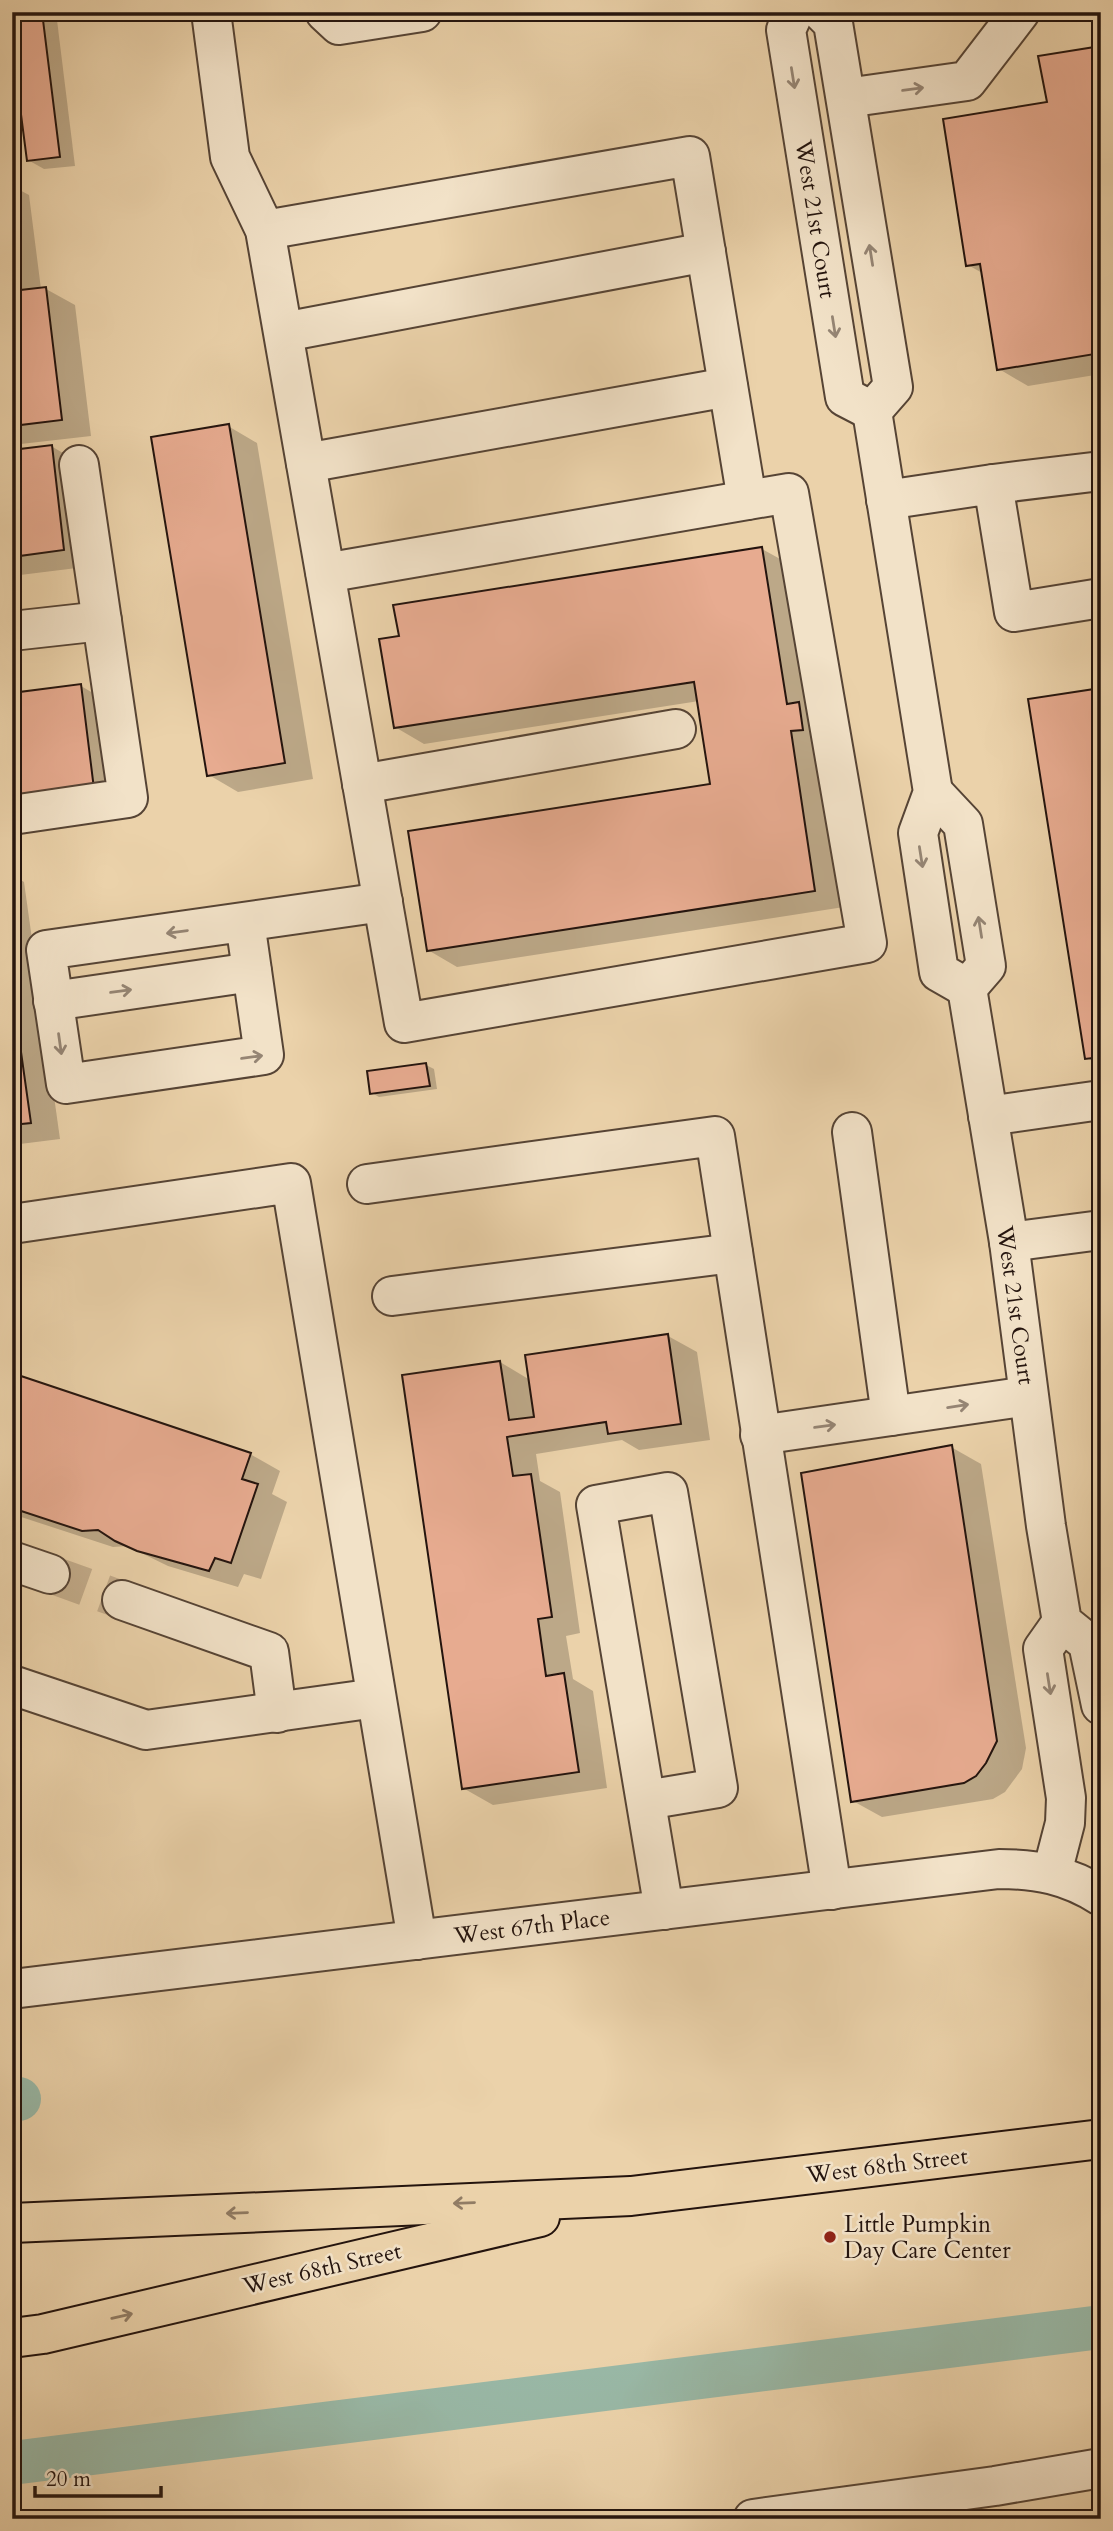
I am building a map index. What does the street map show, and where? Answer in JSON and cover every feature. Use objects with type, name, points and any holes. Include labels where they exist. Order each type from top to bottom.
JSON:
[{"type":"main road","name":"West 68th Street","points":[[12,2223],[631,2196],[1101,2139]]},
{"type":"main road","name":"West 68th Street","points":[[12,2338],[43,2334],[631,2196]]},
{"type":"street","points":[[211,12],[230,157],[265,230],[284,332],[325,573],[404,1023],[867,943],[789,493],[325,573]]},
{"type":"street","points":[[325,12],[339,25],[422,12]]},
{"type":"street","name":"West 21st Court","points":[[794,12],[786,30],[845,397],[872,411],[933,792],[918,833],[939,972],[967,988],[1009,1242],[1028,1396],[1062,1622]]},
{"type":"street","points":[[822,12],[833,23],[893,387],[872,411]]},
{"type":"street","points":[[846,98],[967,81],[1020,12]]},
{"type":"street","points":[[265,230],[690,156],[747,500]]},
{"type":"street","points":[[284,332],[706,252]]},
{"type":"street","points":[[306,463],[728,387]]},
{"type":"street","points":[[12,815],[128,798],[79,465]]},
{"type":"street","points":[[886,500],[1101,471]]},
{"type":"street","points":[[993,484],[1014,612],[1101,598]]},
{"type":"street","points":[[12,631],[102,621]]},
{"type":"street","points":[[362,784],[676,729]]},
{"type":"street","points":[[245,922],[264,1055],[65,1084],[46,950],[383,902]]},
{"type":"street","points":[[53,1000],[252,972]]},
{"type":"street","points":[[988,1116],[1101,1100]]},
{"type":"street","points":[[852,1132],[891,1416]]},
{"type":"street","points":[[367,1184],[715,1136],[832,1890]]},
{"type":"street","points":[[12,1224],[291,1183],[417,1940]]},
{"type":"street","points":[[1009,1242],[1096,1241]]},
{"type":"street","points":[[393,1296],[733,1253]]},
{"type":"street","points":[[760,1435],[1028,1396]]},
{"type":"street","points":[[646,1800],[718,1788],[668,1492],[596,1505],[664,1910]]},
{"type":"street","points":[[12,1561],[50,1574]]},
{"type":"street","points":[[122,1600],[269,1652],[277,1713]]},
{"type":"street","points":[[1101,1705],[1088,1643],[1062,1622],[1043,1649],[1066,1798],[1065,1823],[1052,1873],[1079,1882],[1101,1896]]},
{"type":"street","points":[[12,1685],[146,1730],[376,1698]]},
{"type":"street","name":"West 67th Place","points":[[12,1989],[999,1869],[1027,1869],[1052,1873]]},
{"type":"street","points":[[753,2519],[995,2486],[1101,2468]]},
{"type":"building","points":[[12,12],[42,12],[60,157],[27,161],[12,45]]},
{"type":"building","points":[[1101,46],[1101,353],[997,370],[980,264],[966,266],[943,119],[1047,102],[1038,56]]},
{"type":"building","points":[[46,287],[62,420],[12,426],[12,291]]},
{"type":"building","points":[[229,424],[285,763],[207,776],[151,437]]},
{"type":"building","points":[[52,445],[64,550],[12,557],[12,450]]},
{"type":"building","points":[[762,547],[787,704],[799,702],[803,730],[791,731],[815,891],[427,951],[408,831],[710,784],[694,682],[394,728],[379,639],[399,636],[393,605]]},
{"type":"building","points":[[81,684],[94,789],[12,799],[12,693]]},
{"type":"building","points":[[1101,688],[1101,1057],[1085,1059],[1028,699]]},
{"type":"building","points":[[12,988],[31,1123],[12,1125]]},
{"type":"building","points":[[426,1063],[430,1086],[370,1094],[367,1071]]},
{"type":"building","points":[[668,1334],[681,1424],[608,1434],[606,1422],[507,1437],[513,1476],[531,1474],[552,1617],[538,1619],[546,1676],[564,1673],[579,1772],[462,1789],[402,1375],[500,1361],[509,1420],[534,1417],[525,1355]]},
{"type":"building","points":[[12,1373],[251,1453],[242,1479],[258,1484],[231,1563],[215,1558],[209,1571],[137,1551],[98,1530],[82,1531],[12,1508]]},
{"type":"building","points":[[952,1445],[997,1741],[976,1776],[964,1783],[851,1802],[801,1473]]},
{"type":"waterway","points":[[12,2099],[19,2099]]},
{"type":"waterway","points":[[12,2463],[1101,2327]]},
{"type":"tunnel","points":[[50,1574],[122,1600]]},
{"type":"place","name":"Little Pumpkin Day Care Center","points":[[830,2237]]}]
